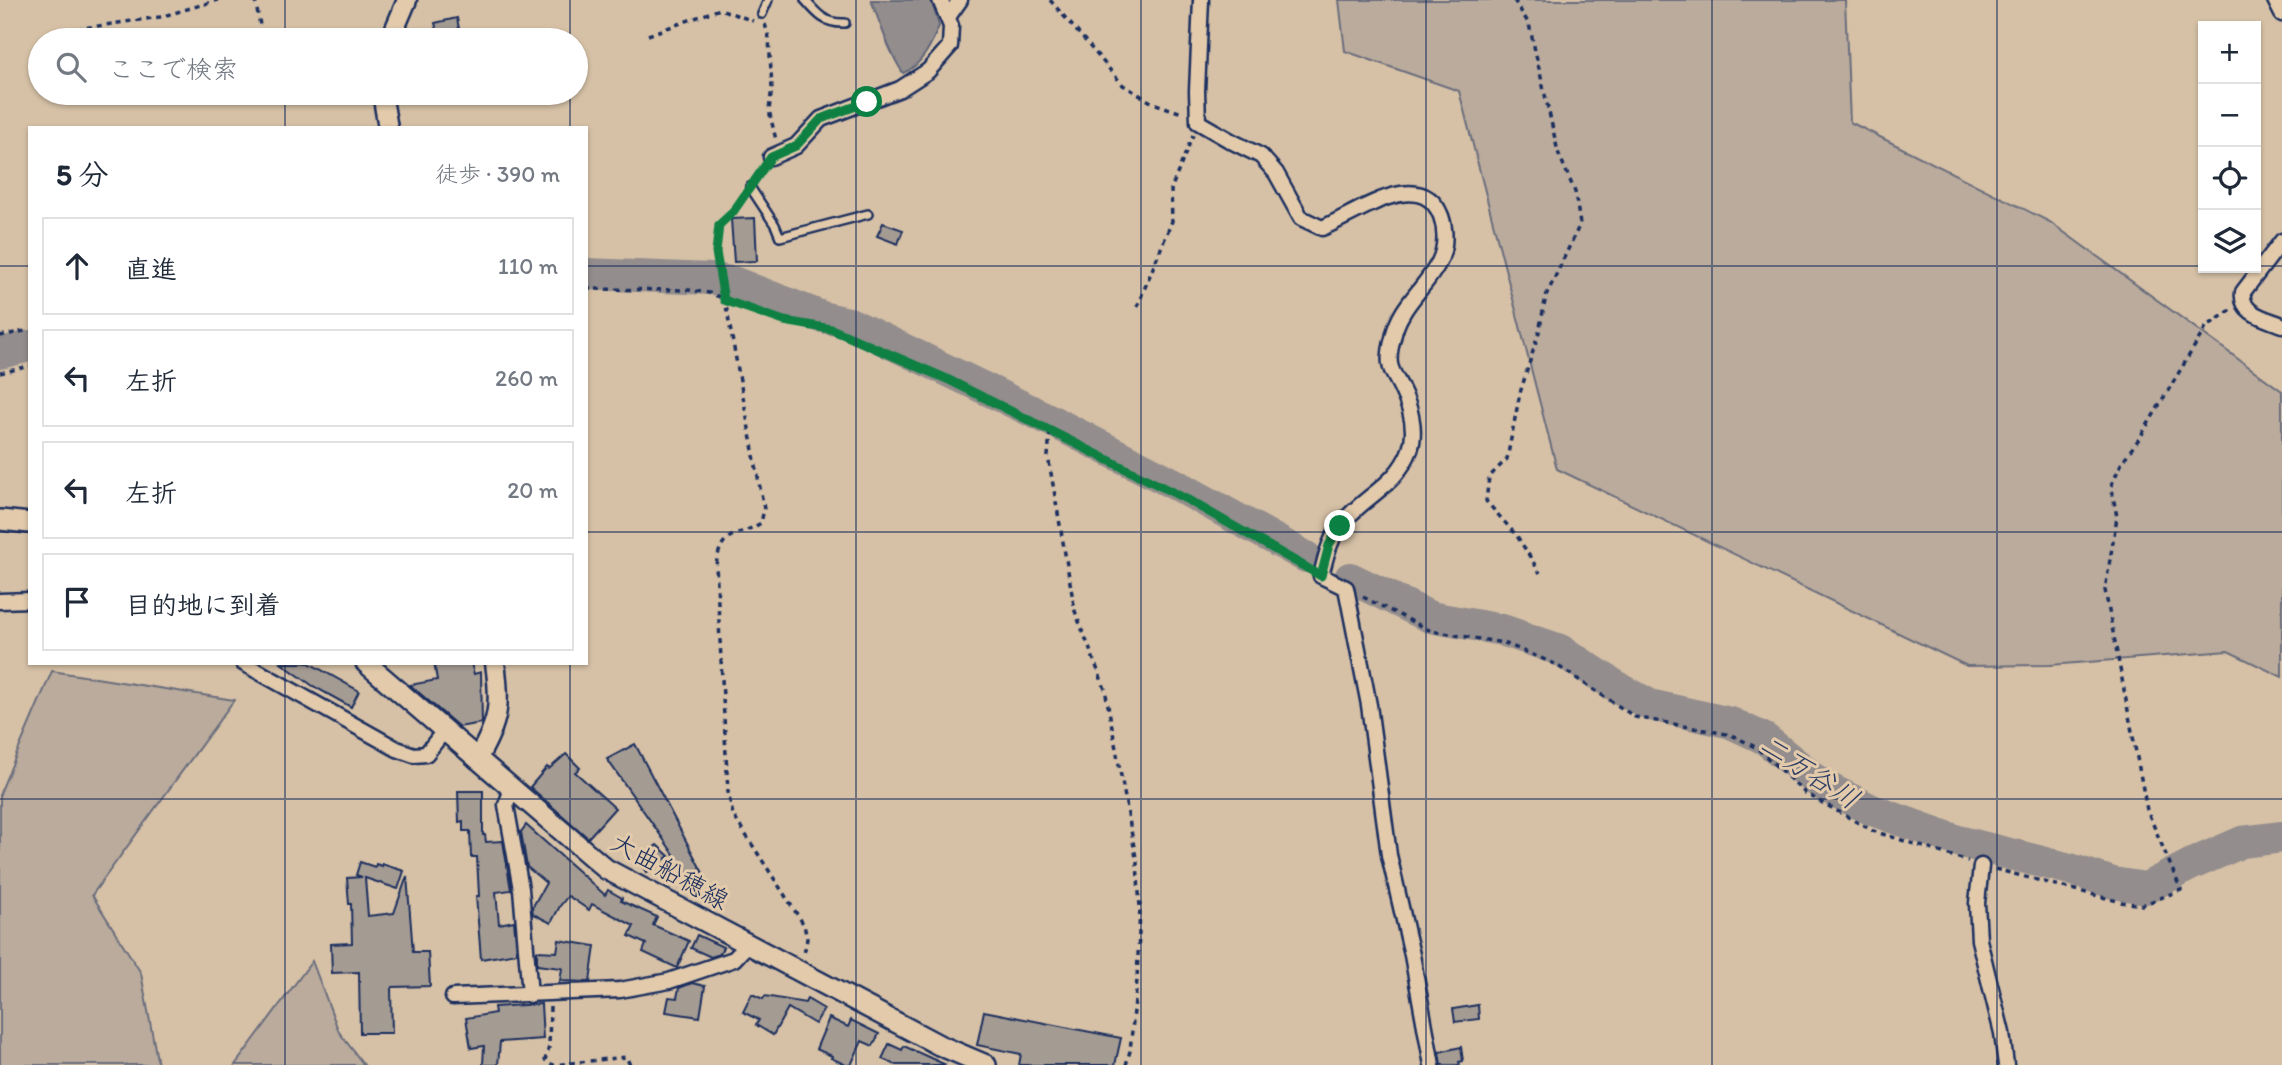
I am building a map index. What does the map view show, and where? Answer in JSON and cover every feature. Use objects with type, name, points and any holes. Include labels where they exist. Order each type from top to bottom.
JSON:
[{"type":"main road","points":[[0,520],[28,523]]},
{"type":"main road","name":"大曲船穂線","points":[[368,665],[606,869],[939,1045],[986,1065]]},
{"type":"street","points":[[395,28],[407,0]]},
{"type":"street","points":[[771,157],[796,146],[821,119],[900,89],[928,71],[950,46],[951,26],[940,0]]},
{"type":"street","points":[[948,17],[960,0]]},
{"type":"street","points":[[1201,0],[1198,122],[1261,156],[1276,173],[1301,218],[1321,228],[1377,200],[1408,191],[1429,198],[1440,214],[1446,237],[1440,261],[1399,316],[1393,338],[1390,365],[1403,391],[1413,427],[1410,448],[1396,475],[1340,526],[1329,545],[1321,576],[1346,588],[1368,705],[1389,855],[1412,955],[1432,1065]]},
{"type":"street","points":[[2275,0],[2282,14]]},
{"type":"street","points":[[384,105],[388,126]]},
{"type":"street","points":[[2282,242],[2243,292],[2242,302],[2248,310],[2282,324]]},
{"type":"street","points":[[0,601],[28,600]]},
{"type":"street","points":[[247,665],[397,749],[414,755],[426,754],[444,731]]},
{"type":"street","points":[[477,759],[492,734],[499,696],[495,665]]},
{"type":"street","points":[[512,789],[506,805],[521,889],[530,995]]},
{"type":"street","points":[[1981,866],[1977,903],[1979,940],[2002,1033],[2007,1065]]},
{"type":"street","points":[[453,997],[620,990],[669,981],[734,958],[748,944]]},
{"type":"lane","points":[[761,14],[768,0]]},
{"type":"lane","points":[[805,0],[815,14],[829,23],[845,23]]},
{"type":"lane","points":[[750,187],[780,237],[867,215]]},
{"type":"path","points":[[84,28],[160,17],[218,0]]},
{"type":"path","points":[[255,0],[261,28]]},
{"type":"path","points":[[1050,0],[1123,85],[1153,103],[1184,113],[1198,122],[1171,189],[1172,221],[1137,307]]},
{"type":"path","points":[[1514,0],[1529,24],[1558,152],[1575,192],[1580,224],[1546,296],[1539,332],[1520,393],[1507,460],[1489,477],[1486,500],[1517,536],[1540,573]]},
{"type":"path","points":[[648,35],[720,9],[765,26]]},
{"type":"path","points":[[761,14],[769,38],[772,88],[769,110],[776,141],[771,157]]},
{"type":"path","points":[[750,187],[733,212],[719,225],[716,252],[764,509],[761,523],[727,537],[719,548],[716,565],[728,792],[733,815],[804,925],[807,939],[797,970]]},
{"type":"path","points":[[588,289],[689,290],[709,293],[784,321],[831,329],[947,379],[1188,500],[1321,576]]},
{"type":"path","points":[[1346,588],[1431,631],[1504,643],[1555,664],[1635,717],[1732,735],[1757,748],[1805,793],[1873,831],[1981,866],[2142,905],[2181,890],[2147,810],[2105,590],[2117,517],[2111,485],[2122,462],[2141,436],[2206,327],[2242,302]]},
{"type":"path","points":[[0,336],[28,330]]},
{"type":"path","points":[[0,373],[28,366]]},
{"type":"path","points":[[1050,432],[1048,456],[1075,611],[1105,688],[1137,863],[1140,907],[1137,980],[1130,1051],[1126,1065]]},
{"type":"path","points":[[551,994],[550,1047],[545,1060],[553,1065],[626,1057],[630,1065]]},
{"type":"shaded area","points":[[871,0],[931,0],[939,26],[921,60],[910,70],[903,73]]},
{"type":"shaded area","points":[[1339,0],[1845,0],[1850,122],[2050,222],[2282,391],[2282,677],[2228,651],[2050,665],[1967,666],[1557,469],[1459,91],[1345,51]]},
{"type":"shaded area","points":[[52,671],[234,700],[92,895],[141,973],[158,1065],[0,1065],[0,793]]},
{"type":"shaded area","points":[[312,961],[339,1032],[364,1065],[235,1065]]},
{"type":"building","points":[[457,18],[459,28],[436,28],[435,23]]},
{"type":"building","points":[[755,218],[757,261],[734,262],[731,219]]},
{"type":"building","points":[[883,223],[903,230],[898,244],[877,236]]},
{"type":"building","points":[[284,665],[313,665],[359,691],[351,707],[313,686]]},
{"type":"building","points":[[434,665],[472,665],[474,674],[481,672],[482,723],[459,727],[410,685],[437,680]]},
{"type":"building","points":[[635,744],[704,875],[692,880],[607,759]]},
{"type":"building","points":[[566,754],[580,768],[575,772],[615,808],[588,838],[530,787],[547,767],[549,769]]},
{"type":"building","points":[[458,791],[483,791],[483,835],[486,842],[503,841],[511,890],[496,892],[499,924],[514,921],[517,953],[481,959],[476,896],[479,896],[477,857],[471,857],[470,831],[463,831],[463,821],[459,822]]},
{"type":"building","points":[[526,825],[605,895],[608,890],[622,898],[621,901],[657,917],[653,925],[689,941],[677,968],[643,952],[646,944],[629,936],[634,926],[592,904],[589,910],[568,896],[551,923],[533,914],[532,908],[546,883],[527,867],[521,832]]},
{"type":"building","points":[[657,845],[669,856],[647,872],[637,859]]},
{"type":"building","points":[[360,862],[375,867],[376,864],[382,864],[404,871],[398,889],[365,878],[368,916],[394,913],[407,876],[413,952],[428,952],[430,986],[391,989],[392,1033],[360,1033],[359,972],[332,973],[331,944],[352,943],[347,878],[362,877],[356,875]]},
{"type":"building","points":[[697,935],[723,947],[720,954],[711,957],[691,948]]},
{"type":"building","points":[[559,940],[595,946],[590,982],[560,981],[562,968],[537,965],[537,951],[557,952]]},
{"type":"building","points":[[692,983],[705,986],[700,1017],[666,1012],[669,997],[677,998],[679,988]]},
{"type":"building","points":[[752,994],[763,999],[765,996],[805,1003],[807,999],[824,1009],[815,1024],[788,1008],[773,1035],[756,1025],[759,1020],[743,1012]]},
{"type":"building","points":[[541,1004],[543,1039],[500,1042],[498,1065],[483,1065],[484,1046],[471,1048],[466,1018],[495,1013],[494,1007]]},
{"type":"building","points":[[1478,1005],[1479,1019],[1455,1022],[1453,1009]]},
{"type":"building","points":[[984,1011],[1121,1038],[1115,1065],[1019,1065],[1021,1054],[977,1045]]},
{"type":"building","points":[[829,1018],[848,1027],[851,1020],[879,1034],[873,1046],[862,1041],[851,1065],[846,1065],[816,1049]]},
{"type":"building","points":[[889,1044],[902,1050],[904,1046],[946,1065],[896,1065],[882,1059]]},
{"type":"building","points":[[1461,1047],[1463,1061],[1459,1062],[1460,1065],[1441,1065],[1439,1052]]},
{"type":"waterway","name":"二万谷川","points":[[588,274],[733,282],[822,317],[849,323],[1048,419],[1180,487],[1306,557]]},
{"type":"waterway","name":"二万谷川","points":[[0,353],[28,346]]},
{"type":"waterway","name":"二万谷川","points":[[1350,578],[1430,617],[1502,630],[1560,650],[1650,705],[1731,723],[1765,739],[1822,785],[1872,810],[1958,841],[2070,869],[2113,883],[2146,888],[2242,842],[2282,837]]},
{"type":"route","points":[[867,102],[821,119],[796,146],[771,157],[733,212],[719,225],[716,252],[724,300],[784,321],[831,329],[947,379],[1188,500],[1321,576],[1329,545],[1340,526]]}]
